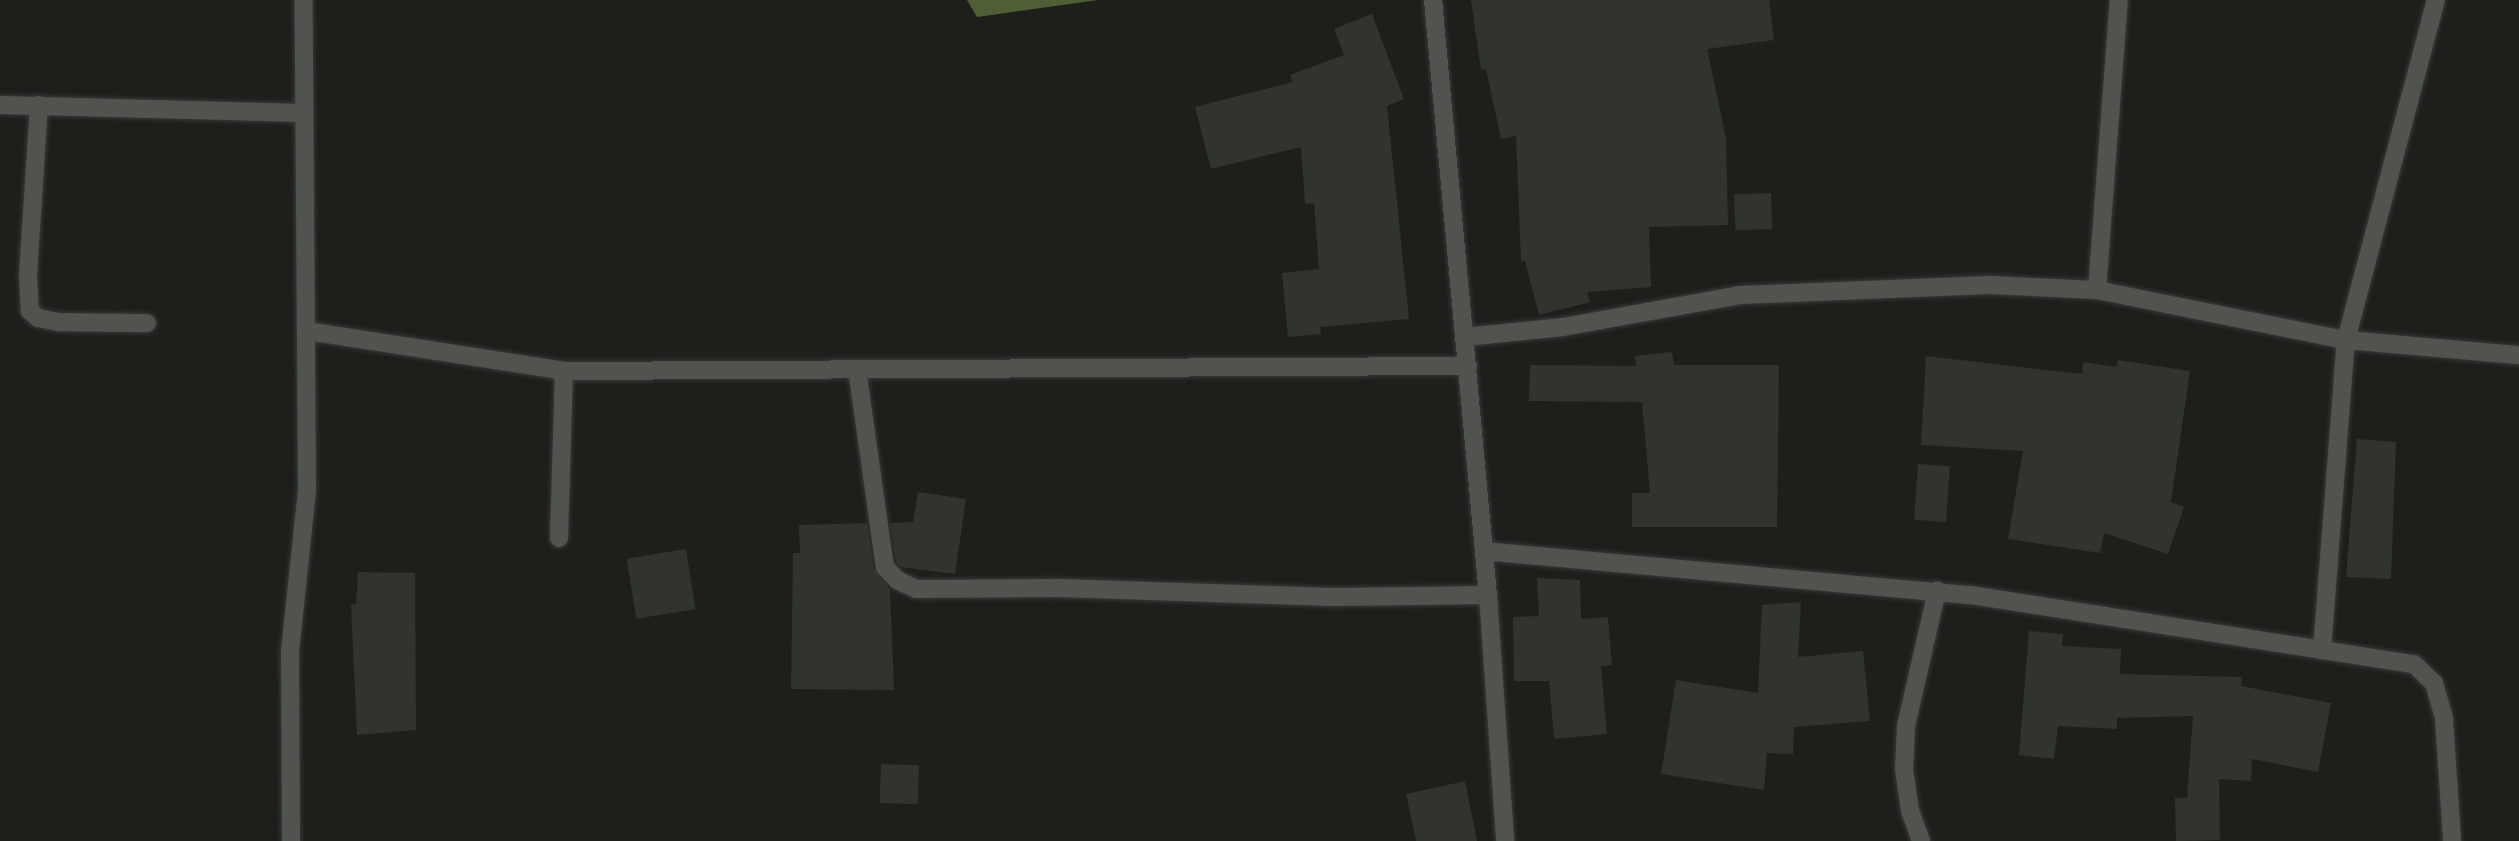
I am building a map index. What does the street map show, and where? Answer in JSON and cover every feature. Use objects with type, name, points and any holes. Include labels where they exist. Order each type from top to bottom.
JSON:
[{"type":"street","points":[[291,841],[290,652],[307,490],[304,0]]},
{"type":"street","points":[[1433,0],[1488,595],[1505,841]]},
{"type":"street","points":[[2097,290],[2119,0]]},
{"type":"street","points":[[2322,650],[2346,340],[2436,0]]},
{"type":"street","points":[[0,105],[303,113]]},
{"type":"street","points":[[39,105],[27,276],[30,311],[38,318],[59,322],[147,323]]},
{"type":"street","points":[[1465,337],[1563,327],[1741,295],[1895,286],[2097,290],[2346,340],[2519,355]]},
{"type":"street","points":[[307,331],[564,372],[1468,366]]},
{"type":"street","points":[[857,369],[885,567],[897,580],[916,589],[1488,595]]},
{"type":"street","points":[[559,538],[564,372]]},
{"type":"street","points":[[1484,551],[1938,591],[2414,664],[2434,683],[2450,762],[2452,841]]},
{"type":"street","points":[[1921,841],[1910,811],[1904,769],[1906,726],[1938,591]]},
{"type":"shaded area","points":[[967,0],[1098,0],[977,17]]},
{"type":"building","points":[[1471,0],[1769,0],[1774,40],[1707,49],[1726,138],[1728,225],[1649,227],[1651,287],[1587,292],[1590,302],[1539,315],[1525,261],[1521,261],[1516,136],[1501,139],[1486,69],[1481,70]]},
{"type":"building","points":[[1372,14],[1404,99],[1387,106],[1409,319],[1320,327],[1321,334],[1288,337],[1282,273],[1319,269],[1314,203],[1305,204],[1301,147],[1211,169],[1195,107],[1293,82],[1290,75],[1344,55],[1334,29]]},
{"type":"building","points":[[1771,193],[1772,229],[1735,230],[1734,194]]},
{"type":"building","points":[[1672,352],[1674,365],[1779,365],[1777,527],[1632,527],[1632,493],[1650,493],[1642,402],[1529,401],[1530,365],[1636,366],[1635,356]]},
{"type":"building","points":[[1926,356],[2082,374],[2083,362],[2116,367],[2118,360],[2190,371],[2171,502],[2184,507],[2168,554],[2104,533],[2100,553],[2008,539],[2023,451],[1921,445]]},
{"type":"building","points":[[2357,439],[2396,442],[2391,579],[2346,577]]},
{"type":"building","points":[[1918,464],[1950,466],[1946,522],[1914,520]]},
{"type":"building","points":[[918,492],[966,499],[955,574],[900,567],[896,562],[890,523],[913,522]]},
{"type":"building","points":[[867,523],[874,569],[890,589],[894,690],[791,689],[793,553],[800,553],[799,525]]},
{"type":"building","points":[[686,549],[696,609],[636,619],[627,558]]},
{"type":"building","points":[[358,572],[415,573],[416,730],[357,735],[351,605],[356,604]]},
{"type":"building","points":[[1537,578],[1580,580],[1581,619],[1608,617],[1612,665],[1601,666],[1607,734],[1554,739],[1549,681],[1514,681],[1513,617],[1539,616]]},
{"type":"building","points":[[1801,602],[1798,657],[1863,651],[1870,721],[1794,727],[1793,754],[1767,753],[1764,790],[1661,774],[1676,680],[1758,693],[1762,605]]},
{"type":"building","points":[[2029,631],[2063,634],[2062,646],[2121,649],[2120,674],[2242,677],[2241,686],[2331,703],[2318,772],[2252,759],[2251,781],[2219,779],[2220,840],[2176,841],[2175,798],[2187,798],[2193,716],[2117,718],[2117,729],[2058,726],[2054,759],[2019,755]]},
{"type":"building","points":[[881,764],[919,765],[918,804],[880,803]]},
{"type":"building","points":[[1465,781],[1477,841],[1416,841],[1406,794]]}]
